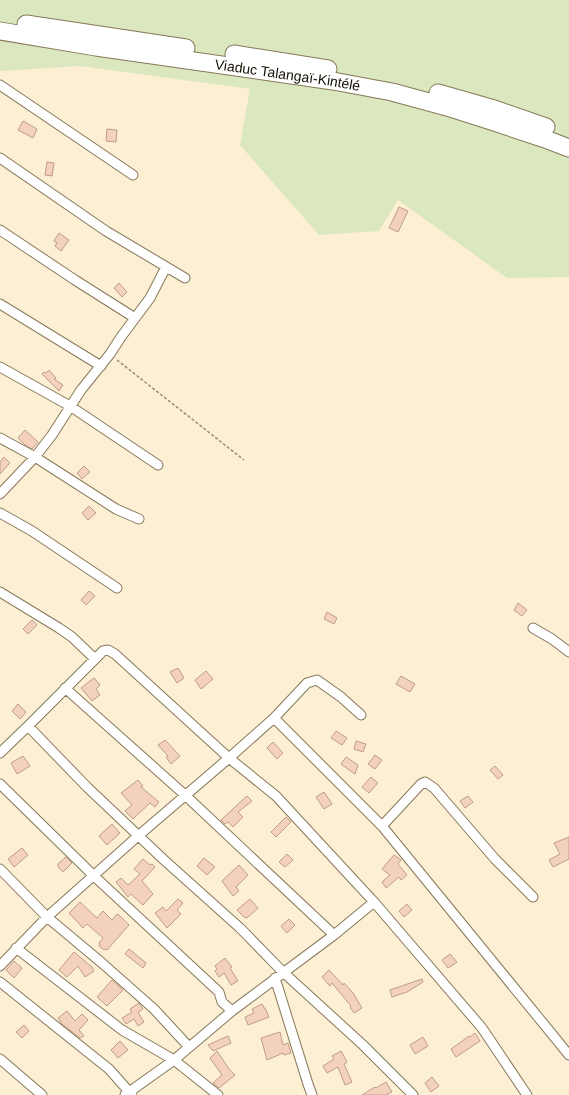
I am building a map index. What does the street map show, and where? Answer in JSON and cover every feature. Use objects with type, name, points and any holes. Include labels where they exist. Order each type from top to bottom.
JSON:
[{"type":"highway","name":"Viaduc Talangaï-Kintélé","points":[[0,20],[341,71],[448,95],[502,111],[569,136]]},
{"type":"highway","name":"Viaduc Talangaï-Kintélé","points":[[0,31],[96,47],[333,81],[392,92],[447,107],[569,148]]},
{"type":"street","points":[[0,85],[133,175]]},
{"type":"street","points":[[0,158],[106,231],[184,278]]},
{"type":"street","points":[[0,230],[75,280],[136,318]]},
{"type":"street","points":[[0,494],[35,457],[52,434],[70,406],[150,298],[166,267]]},
{"type":"street","points":[[0,304],[101,366]]},
{"type":"street","points":[[0,367],[70,406],[158,465]]},
{"type":"street","points":[[0,438],[35,457],[116,509],[139,519]]},
{"type":"street","points":[[0,513],[118,588]]},
{"type":"street","points":[[0,592],[72,637],[95,659]]},
{"type":"street","points":[[533,628],[569,652]]},
{"type":"street","points":[[0,753],[95,659],[106,650],[111,651],[229,758],[276,796],[374,902],[482,1028],[527,1095]]},
{"type":"street","points":[[0,966],[47,917],[274,718],[307,683],[317,680],[341,697],[360,715]]},
{"type":"street","points":[[65,688],[185,795],[334,935]]},
{"type":"street","points":[[274,718],[382,826],[569,1055]]},
{"type":"street","points":[[28,726],[87,787],[138,836],[240,928],[279,975],[363,1045],[411,1095]]},
{"type":"street","points":[[382,826],[421,784],[426,782],[434,788],[495,859],[533,897]]},
{"type":"street","points":[[0,784],[94,876],[219,992],[222,1002],[232,1011]]},
{"type":"street","points":[[0,869],[47,917],[102,963],[154,1010],[189,1047]]},
{"type":"street","points":[[0,982],[109,1070],[129,1094],[174,1060],[232,1011],[334,935],[374,902]]},
{"type":"street","points":[[16,948],[122,1030],[174,1060],[218,1095]]},
{"type":"street","points":[[279,975],[305,1077],[312,1095]]},
{"type":"street","points":[[0,1059],[42,1095]]},
{"type":"path","points":[[110,354],[244,460]]},
{"type":"green space","points":[[0,0],[569,0],[569,277],[507,278],[398,200],[379,231],[319,235],[240,145],[250,89],[80,66],[0,71]]},
{"type":"building","points":[[23,121],[37,129],[33,138],[18,130]]},
{"type":"building","points":[[107,129],[117,130],[116,142],[106,141]]},
{"type":"building","points":[[47,162],[54,163],[52,176],[45,175]]},
{"type":"building","points":[[399,207],[408,211],[398,232],[389,228]]},
{"type":"building","points":[[59,233],[69,240],[61,251],[55,246],[57,243],[54,241]]},
{"type":"building","points":[[119,283],[127,292],[122,297],[114,288]]},
{"type":"building","points":[[49,370],[56,378],[54,379],[63,385],[59,391],[42,374]]},
{"type":"building","points":[[25,430],[38,442],[32,449],[18,438]]},
{"type":"building","points":[[4,457],[10,463],[0,474],[0,462]]},
{"type":"building","points":[[84,466],[90,472],[82,479],[77,473]]},
{"type":"building","points":[[89,506],[96,513],[88,520],[82,513]]},
{"type":"building","points":[[89,591],[95,596],[86,605],[81,600]]},
{"type":"building","points":[[518,603],[527,610],[522,616],[514,610]]},
{"type":"building","points":[[327,612],[337,618],[334,624],[324,619]]},
{"type":"building","points":[[32,620],[37,625],[28,634],[23,629]]},
{"type":"building","points":[[178,668],[184,678],[177,683],[170,672]]},
{"type":"building","points":[[206,671],[213,679],[201,689],[195,680]]},
{"type":"building","points":[[401,676],[415,684],[410,692],[396,684]]},
{"type":"building","points":[[94,678],[100,685],[96,689],[100,695],[92,701],[81,688]]},
{"type":"building","points":[[18,704],[26,712],[20,719],[12,711]]},
{"type":"building","points":[[336,731],[347,738],[342,745],[331,738]]},
{"type":"building","points":[[165,740],[180,756],[171,764],[166,757],[168,756],[158,745]]},
{"type":"building","points":[[356,741],[366,744],[363,752],[354,749]]},
{"type":"building","points":[[273,742],[283,753],[277,759],[267,748]]},
{"type":"building","points":[[375,755],[382,760],[375,769],[368,764]]},
{"type":"building","points":[[23,756],[30,766],[17,774],[11,763]]},
{"type":"building","points":[[346,757],[358,765],[355,774],[341,764]]},
{"type":"building","points":[[495,766],[503,775],[498,779],[490,770]]},
{"type":"building","points":[[371,777],[378,783],[369,793],[362,787]]},
{"type":"building","points":[[138,780],[143,786],[141,787],[159,802],[155,807],[150,803],[133,819],[125,811],[132,805],[121,793]]},
{"type":"building","points":[[324,792],[332,804],[324,809],[316,797]]},
{"type":"building","points":[[247,796],[252,801],[238,812],[243,817],[233,827],[228,822],[225,824],[221,820]]},
{"type":"building","points":[[468,796],[473,802],[465,808],[460,801]]},
{"type":"building","points":[[286,817],[291,822],[276,837],[271,832]]},
{"type":"building","points":[[112,824],[120,833],[107,845],[99,836]]},
{"type":"building","points":[[569,837],[569,859],[553,867],[549,860],[560,854],[554,843]]},
{"type":"building","points":[[22,848],[28,855],[14,867],[8,859]]},
{"type":"building","points":[[287,854],[293,860],[285,867],[279,862]]},
{"type":"building","points":[[394,855],[401,860],[398,864],[407,875],[401,880],[399,877],[386,888],[382,882],[390,875],[382,869]]},
{"type":"building","points":[[66,857],[72,863],[63,872],[58,867],[58,864]]},
{"type":"building","points":[[204,858],[215,867],[207,875],[197,866]]},
{"type":"building","points":[[143,859],[155,867],[142,881],[153,894],[143,905],[131,894],[128,897],[116,882],[121,878],[128,885],[140,874],[134,869]]},
{"type":"building","points":[[239,865],[248,875],[236,887],[239,891],[233,896],[222,881]]},
{"type":"building","points":[[178,899],[183,903],[177,910],[181,914],[167,928],[155,913],[163,907],[166,911]]},
{"type":"building","points":[[250,899],[258,908],[247,918],[245,918],[237,910]]},
{"type":"building","points":[[80,902],[97,918],[103,911],[112,920],[117,914],[129,925],[107,950],[104,950],[99,946],[99,943],[103,938],[87,924],[83,928],[69,913]]},
{"type":"building","points":[[407,904],[412,910],[404,917],[399,911]]},
{"type":"building","points":[[289,919],[295,925],[287,933],[281,926]]},
{"type":"building","points":[[129,949],[146,963],[143,968],[125,954]]},
{"type":"building","points":[[74,952],[92,967],[94,971],[85,977],[78,966],[67,977],[59,970]]},
{"type":"building","points":[[450,954],[457,962],[448,968],[442,960]]},
{"type":"building","points":[[225,958],[232,967],[230,968],[238,981],[231,985],[224,973],[219,977],[215,971],[217,969],[215,966]]},
{"type":"building","points":[[14,961],[22,968],[14,978],[6,970]]},
{"type":"building","points":[[329,970],[353,993],[362,1008],[354,1013],[350,1007],[351,1006],[332,983],[330,986],[322,977]]},
{"type":"building","points":[[422,979],[423,982],[407,992],[392,997],[390,990]]},
{"type":"building","points":[[112,980],[123,990],[107,1006],[97,997]]},
{"type":"building","points":[[139,1003],[143,1009],[138,1012],[144,1022],[138,1026],[134,1019],[126,1024],[122,1018],[132,1012],[130,1009]]},
{"type":"building","points":[[262,1004],[269,1017],[248,1025],[245,1017],[254,1013],[252,1009]]},
{"type":"building","points":[[67,1011],[75,1021],[82,1014],[88,1020],[79,1030],[84,1036],[80,1038],[62,1024],[58,1018]]},
{"type":"building","points":[[24,1025],[29,1031],[22,1038],[16,1032]]},
{"type":"building","points":[[280,1032],[283,1045],[288,1043],[291,1053],[284,1055],[283,1053],[267,1060],[261,1038]]},
{"type":"building","points":[[475,1033],[480,1041],[456,1057],[451,1049]]},
{"type":"building","points":[[228,1036],[231,1043],[213,1051],[208,1045]]},
{"type":"building","points":[[423,1037],[428,1046],[415,1054],[410,1045]]},
{"type":"building","points":[[120,1041],[128,1050],[118,1058],[111,1050]]},
{"type":"building","points":[[217,1051],[235,1075],[219,1088],[213,1083],[222,1075],[210,1058]]},
{"type":"building","points":[[341,1051],[347,1062],[344,1064],[352,1082],[345,1085],[338,1067],[327,1073],[323,1066],[334,1059],[332,1056]]},
{"type":"building","points":[[432,1077],[439,1086],[431,1092],[425,1083]]},
{"type":"building","points":[[386,1082],[392,1092],[386,1095],[362,1095],[375,1087],[376,1088]]}]
